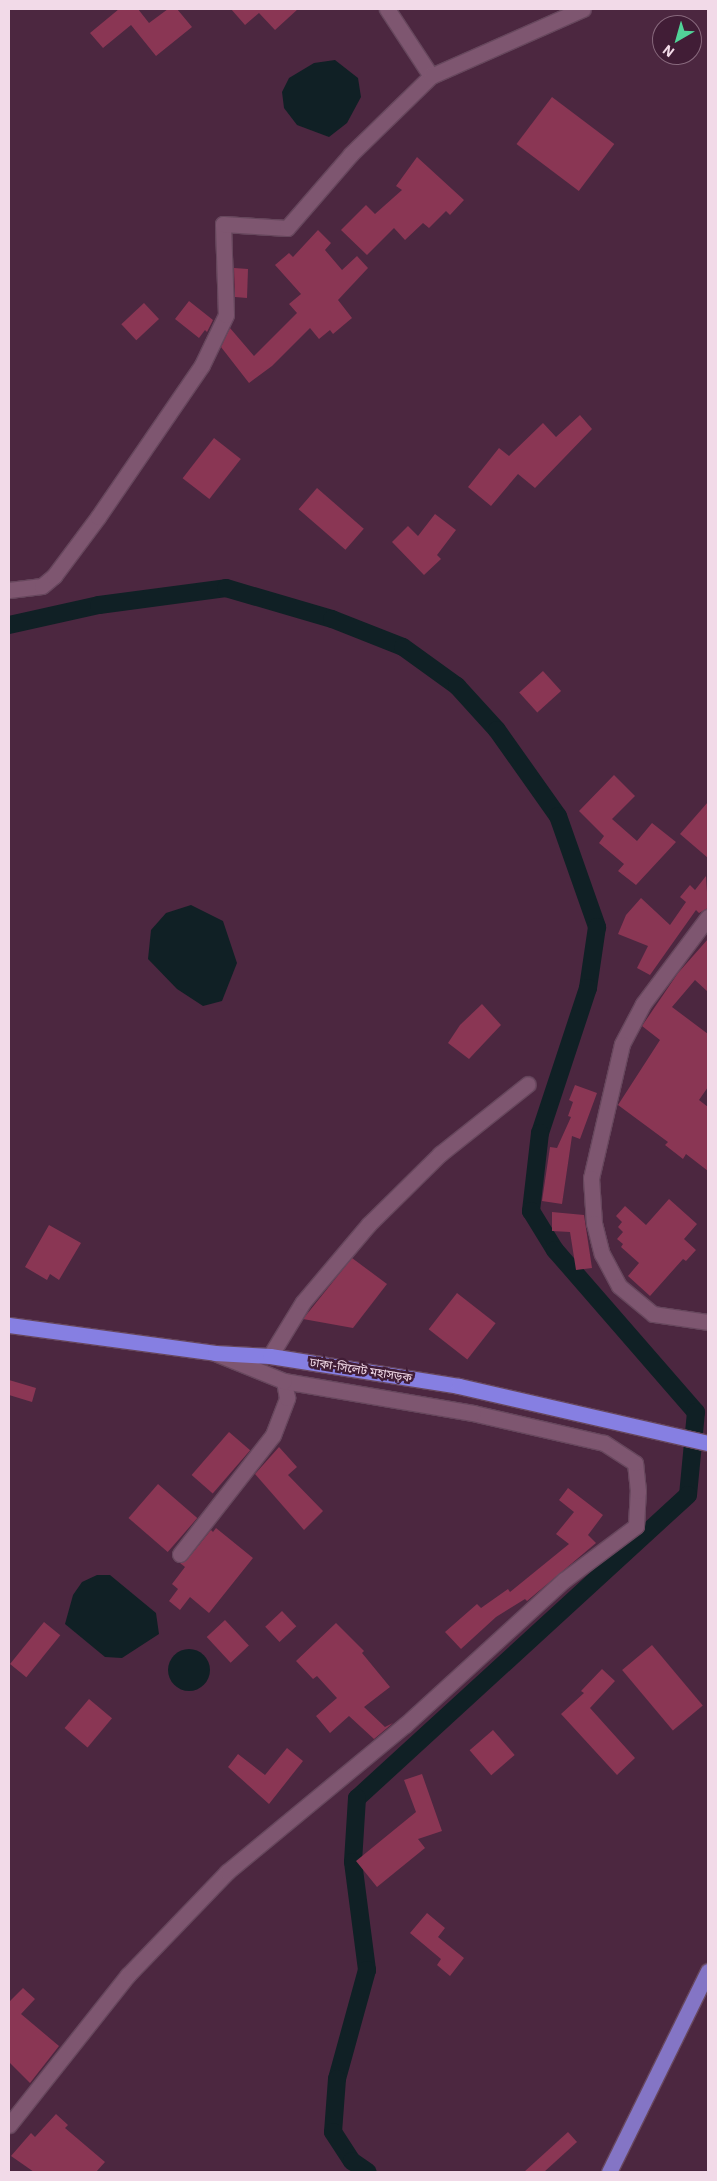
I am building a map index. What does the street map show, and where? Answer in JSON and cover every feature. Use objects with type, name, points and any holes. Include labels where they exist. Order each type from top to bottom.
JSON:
[{"type":"highway","name":"ঢাকা-সিলেট মহাসড়ক","points":[[9,1325],[215,1353],[270,1356],[459,1386],[708,1444]]},
{"type":"main road","points":[[609,2172],[708,1971]]},
{"type":"street","points":[[387,9],[432,76]]},
{"type":"street","points":[[9,590],[27,590],[42,586],[54,576],[98,517],[202,365],[226,315],[223,224],[287,228],[350,154],[432,76],[583,9]]},
{"type":"street","points":[[708,916],[643,1004],[622,1044],[591,1178],[594,1223],[602,1254],[619,1286],[652,1314],[708,1322]]},
{"type":"street","points":[[270,1356],[303,1302],[369,1224],[440,1154],[528,1084]]},
{"type":"street","points":[[9,2125],[128,1975],[227,1872],[405,1725],[564,1580],[636,1526],[638,1491],[635,1463],[604,1443],[482,1415],[284,1381],[215,1353]]},
{"type":"street","points":[[180,1554],[273,1436],[287,1398],[284,1381]]},
{"type":"shaded area","points":[[335,60],[358,78],[361,97],[347,123],[329,137],[297,125],[284,108],[282,92],[289,78],[314,63]]},
{"type":"shaded area","points":[[191,905],[223,921],[237,963],[222,1001],[203,1006],[177,989],[148,959],[151,930],[166,913]]},
{"type":"shaded area","points":[[97,1575],[110,1575],[156,1613],[159,1634],[122,1658],[105,1657],[65,1624],[73,1595],[82,1582]]},
{"type":"shaded area","points":[[193,1649],[201,1652],[207,1658],[210,1670],[207,1682],[201,1688],[185,1691],[177,1688],[171,1682],[168,1666],[171,1658],[177,1652]]},
{"type":"building","points":[[119,9],[138,9],[149,23],[168,9],[177,9],[192,27],[156,56],[131,25],[103,48],[90,33]]},
{"type":"building","points":[[231,9],[298,9],[275,30],[259,13],[245,25]]},
{"type":"building","points":[[552,97],[614,144],[579,191],[516,144]]},
{"type":"building","points":[[417,157],[464,200],[450,215],[446,211],[429,228],[423,223],[405,240],[394,228],[367,255],[341,230],[366,205],[375,214],[402,190],[396,186]]},
{"type":"building","points":[[318,230],[331,243],[325,250],[342,270],[357,256],[368,268],[338,300],[352,318],[333,334],[330,330],[319,339],[310,328],[272,366],[249,383],[221,347],[230,328],[254,356],[297,313],[289,304],[301,294],[275,265],[289,253],[293,257]]},
{"type":"building","points":[[234,268],[248,269],[247,298],[235,297]]},
{"type":"building","points":[[189,301],[213,320],[207,332],[205,330],[199,338],[175,319]]},
{"type":"building","points":[[144,303],[159,319],[136,340],[121,324]]},
{"type":"building","points":[[580,415],[592,429],[535,488],[518,474],[491,506],[468,487],[499,448],[509,456],[543,423],[556,437]]},
{"type":"building","points":[[214,438],[241,459],[209,499],[183,478]]},
{"type":"building","points":[[317,488],[364,529],[345,550],[299,509]]},
{"type":"building","points":[[435,514],[456,530],[437,555],[441,559],[424,575],[392,542],[408,526],[418,536]]},
{"type":"building","points":[[543,671],[561,691],[537,712],[519,692]]},
{"type":"building","points":[[614,775],[635,796],[612,819],[637,841],[652,823],[676,842],[636,885],[618,871],[624,864],[599,843],[604,836],[579,811]]},
{"type":"building","points":[[708,802],[708,858],[680,834]]},
{"type":"building","points":[[706,876],[708,908],[699,913],[696,910],[650,975],[637,968],[648,946],[618,934],[626,915],[641,898],[670,925],[686,902],[680,897],[690,885],[695,890]]},
{"type":"building","points":[[708,939],[708,992],[695,980],[672,1007],[708,1034],[708,1087],[699,1100],[708,1107],[708,1171],[686,1154],[683,1159],[665,1145],[668,1142],[618,1105],[660,1040],[642,1026],[678,973]]},
{"type":"building","points":[[482,1004],[501,1025],[469,1059],[448,1043],[460,1025]]},
{"type":"building","points":[[575,1085],[597,1093],[580,1139],[572,1136],[562,1204],[542,1201],[550,1147],[557,1148],[571,1117],[568,1116],[573,1102],[569,1100]]},
{"type":"building","points":[[669,1199],[697,1224],[684,1239],[696,1250],[686,1261],[683,1259],[650,1296],[628,1276],[639,1263],[621,1247],[623,1244],[617,1239],[623,1232],[618,1227],[622,1222],[616,1216],[625,1206],[646,1225]]},
{"type":"building","points":[[552,1212],[584,1215],[592,1268],[576,1270],[570,1232],[552,1231]]},
{"type":"building","points":[[49,1225],[81,1243],[59,1280],[50,1274],[47,1280],[25,1267]]},
{"type":"building","points":[[352,1258],[387,1284],[353,1328],[303,1319]]},
{"type":"building","points":[[457,1293],[496,1323],[467,1359],[429,1329]]},
{"type":"building","points":[[9,1380],[36,1388],[32,1402],[9,1395]]},
{"type":"building","points":[[229,1432],[250,1450],[213,1493],[192,1475]]},
{"type":"building","points":[[279,1447],[297,1467],[288,1475],[323,1511],[304,1530],[255,1474]]},
{"type":"building","points":[[158,1484],[197,1518],[168,1552],[128,1518]]},
{"type":"building","points":[[568,1488],[603,1515],[588,1535],[596,1543],[527,1601],[525,1599],[496,1617],[461,1649],[445,1632],[477,1604],[481,1608],[508,1589],[510,1592],[569,1544],[556,1534],[574,1512],[559,1500]]},
{"type":"building","points":[[216,1528],[253,1558],[209,1613],[190,1597],[180,1610],[169,1601],[178,1589],[172,1584],[185,1567],[180,1563],[187,1560],[211,1530],[213,1532]]},
{"type":"building","points":[[282,1611],[296,1626],[280,1642],[265,1627]]},
{"type":"building","points":[[225,1620],[249,1646],[231,1663],[207,1637]]},
{"type":"building","points":[[44,1622],[60,1635],[26,1677],[10,1664]]},
{"type":"building","points":[[336,1623],[364,1651],[362,1653],[390,1687],[364,1707],[385,1727],[393,1723],[374,1739],[349,1716],[330,1733],[316,1716],[337,1698],[317,1676],[313,1679],[296,1661]]},
{"type":"building","points":[[652,1645],[703,1706],[673,1731],[622,1670]]},
{"type":"building","points":[[602,1669],[615,1681],[590,1708],[635,1758],[617,1775],[561,1714],[584,1693],[581,1691]]},
{"type":"building","points":[[89,1699],[112,1718],[88,1747],[65,1728]]},
{"type":"building","points":[[493,1730],[515,1755],[491,1775],[470,1750]]},
{"type":"building","points":[[287,1748],[303,1761],[269,1804],[228,1767],[238,1754],[265,1775]]},
{"type":"building","points":[[422,1774],[442,1831],[418,1839],[425,1848],[377,1887],[356,1861],[416,1812],[404,1780]]},
{"type":"building","points":[[427,1913],[445,1928],[438,1937],[464,1958],[450,1976],[437,1965],[441,1959],[410,1933]]},
{"type":"building","points":[[23,1988],[35,1999],[21,2014],[59,2046],[30,2083],[9,2062],[9,2002]]},
{"type":"building","points":[[56,2114],[68,2125],[65,2128],[105,2162],[96,2172],[34,2172],[11,2156],[31,2133],[35,2137]]},
{"type":"building","points":[[568,2132],[577,2142],[544,2172],[524,2172]]},
{"type":"waterway","points":[[9,625],[99,605],[226,588],[332,619],[403,647],[457,686],[497,730],[558,816],[597,927],[588,988],[540,1133],[531,1211],[555,1250],[696,1412],[688,1495],[357,1798],[353,1862],[367,1970],[337,2079],[333,2132],[352,2161],[368,2172]]}]
